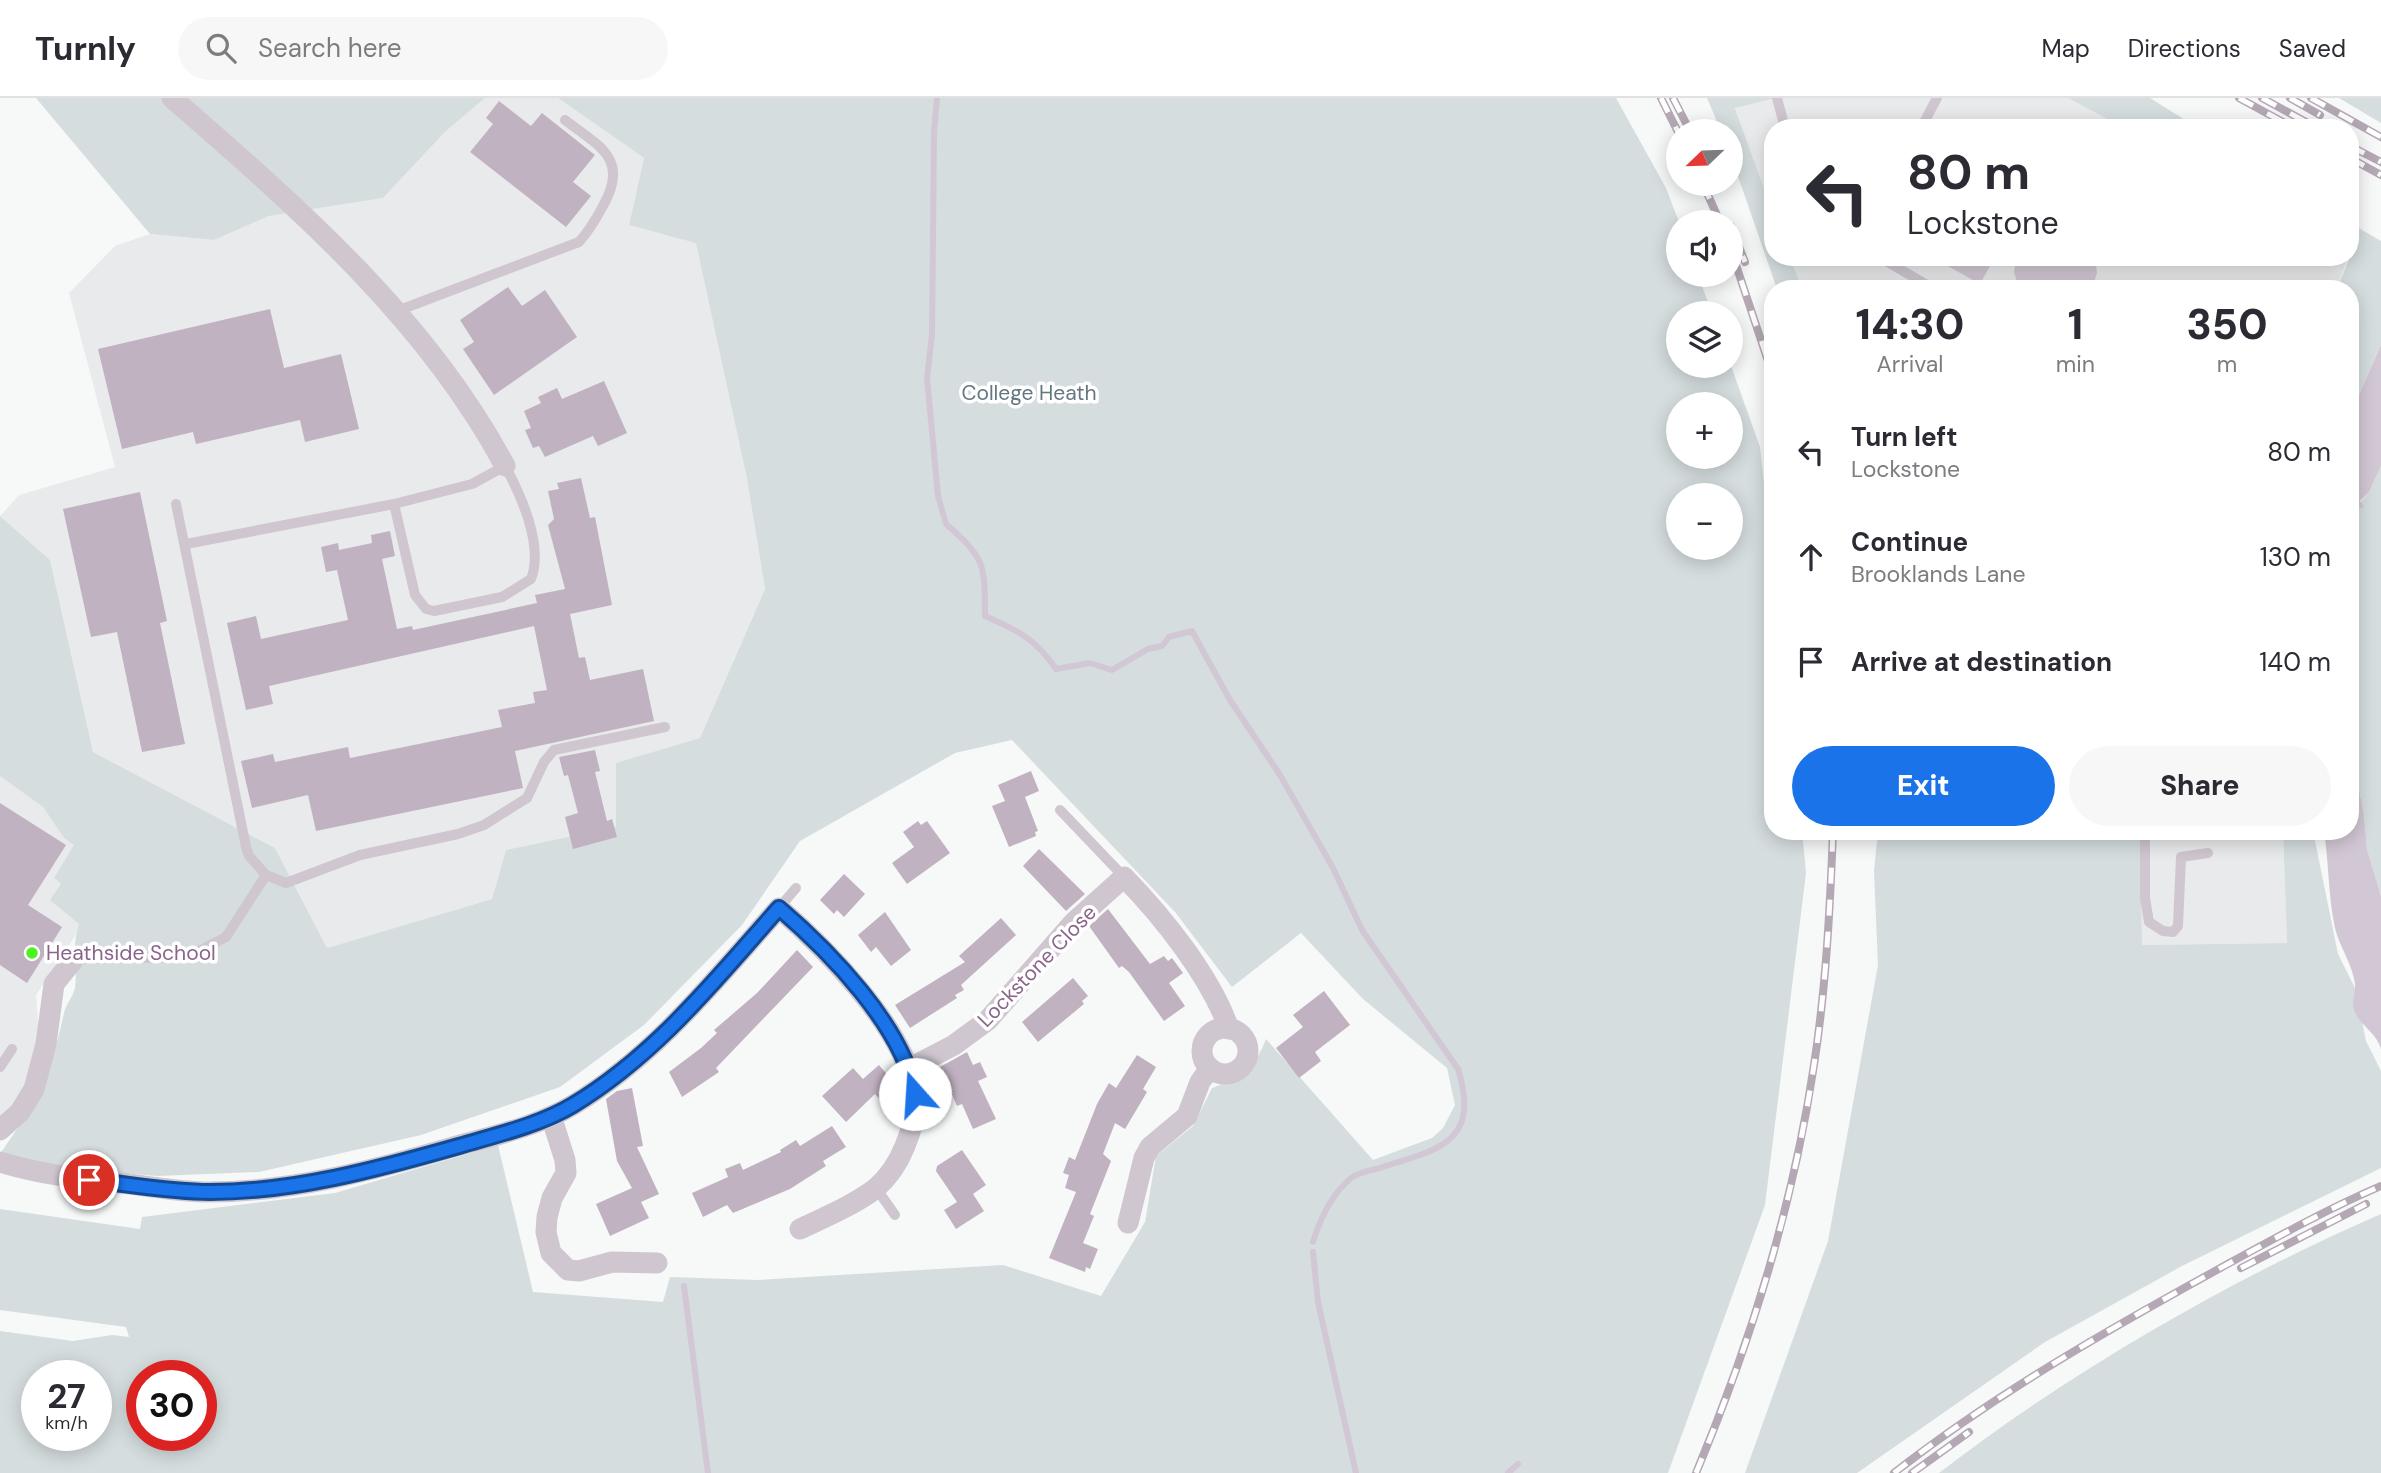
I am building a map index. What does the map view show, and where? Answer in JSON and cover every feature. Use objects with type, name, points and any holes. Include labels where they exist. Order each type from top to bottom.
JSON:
[{"type":"street","points":[[172,98],[297,210],[397,311],[454,381],[505,466]]},
{"type":"street","points":[[1124,877],[1143,897],[1209,983],[1229,1029]]},
{"type":"street","name":"Lockstone Close","points":[[908,1069],[954,1045],[988,1020],[1074,922],[1124,877]]},
{"type":"street","points":[[0,1162],[41,1175],[208,1192],[269,1188],[336,1178],[493,1136],[573,1105],[626,1067],[670,1029],[779,908],[838,963],[870,1004],[908,1069],[915,1094],[909,1136],[900,1158],[876,1188],[848,1206],[800,1228]]},
{"type":"street","points":[[0,1130],[20,1112],[34,1089],[46,1044],[54,984],[74,959]]},
{"type":"street","points":[[1229,1029],[1236,1031],[1246,1042],[1248,1050],[1244,1065],[1231,1073],[1216,1072],[1210,1068],[1203,1055],[1205,1041],[1215,1031],[1229,1029]]},
{"type":"street","points":[[1128,1223],[1144,1158],[1150,1147],[1187,1116],[1200,1082],[1210,1068]]},
{"type":"street","points":[[551,1115],[565,1160],[566,1173],[552,1198],[547,1217],[546,1232],[551,1253],[568,1270],[579,1271],[612,1262],[657,1263]]},
{"type":"lane","points":[[1777,98],[1783,119]]},
{"type":"lane","points":[[1926,119],[1937,98]]},
{"type":"lane","points":[[397,311],[579,243],[587,234],[612,190],[616,177],[604,150],[565,120]]},
{"type":"lane","points":[[1894,266],[1919,280]]},
{"type":"lane","points":[[186,544],[394,504],[472,484],[505,466],[528,517],[534,561],[531,579],[502,597],[435,611],[426,609],[415,595],[394,504]]},
{"type":"lane","points":[[176,504],[246,847],[249,856],[266,875],[286,883],[297,881],[360,855],[458,834],[484,825],[527,798],[544,762],[554,750],[665,727]]},
{"type":"lane","points":[[1060,810],[1124,877]]},
{"type":"lane","points":[[2145,840],[2145,898],[2149,922],[2164,931],[2173,932],[2178,926],[2180,857],[2208,853]]},
{"type":"lane","points":[[74,959],[188,957],[226,937],[266,875]]},
{"type":"lane","points":[[779,908],[796,888]]},
{"type":"lane","points":[[0,1067],[12,1049]]},
{"type":"lane","points":[[876,1188],[895,1215]]},
{"type":"shaded area","points":[[485,98],[558,98],[644,158],[629,225],[696,242],[747,479],[765,589],[700,738],[616,764],[616,827],[506,850],[492,899],[327,948],[275,848],[93,752],[50,560],[0,516],[19,495],[115,467],[69,293],[115,246],[150,234],[214,240],[269,216],[383,198],[445,132]]},
{"type":"shaded area","points":[[1775,98],[2068,98],[2107,119],[1764,119],[1764,188],[1743,129],[1743,119],[1739,119],[1735,107]]},
{"type":"shaded area","points":[[1793,266],[2345,266],[2340,280],[1799,280]]},
{"type":"shaded area","points":[[1948,266],[1990,266],[1982,280],[1973,280]]},
{"type":"shaded area","points":[[2015,266],[2096,266],[2097,273],[2095,280],[2016,280]]},
{"type":"shaded area","points":[[2381,345],[2381,466],[2369,492],[2360,501],[2364,507],[2359,508],[2359,395]]},
{"type":"shaded area","name":"Heathside School","points":[[0,776],[43,807],[64,838],[75,845],[54,878],[61,884],[79,924],[75,936],[36,995],[40,1044],[32,1079],[12,1107],[0,1117]]},
{"type":"shaded area","points":[[2359,789],[2367,849],[2381,896],[2381,1049],[2376,1038],[2354,1010],[2354,977],[2337,935],[2325,840],[2359,840]]},
{"type":"shaded area","points":[[2140,840],[2283,840],[2287,943],[2141,945]]},
{"type":"green space","points":[[36,98],[485,98],[445,132],[383,198],[269,216],[214,240],[150,234]]},
{"type":"green space","name":"College Heath","points":[[558,98],[1616,98],[1666,188],[1666,196],[1669,196],[1674,210],[1666,210],[1666,287],[1702,287],[1708,301],[1666,301],[1666,378],[1735,378],[1740,392],[1666,392],[1666,469],[1743,469],[1743,400],[1760,447],[1764,483],[1764,840],[1803,840],[1806,873],[1765,1205],[1668,1473],[0,1473],[0,1331],[73,1341],[112,1335],[129,1337],[126,1327],[0,1310],[0,1209],[140,1229],[142,1217],[335,1193],[498,1145],[533,1292],[663,1302],[670,1277],[758,1280],[1003,1265],[1101,1296],[1145,1222],[1156,1156],[1193,1126],[1212,1088],[1239,1076],[1252,1065],[1266,1039],[1373,1160],[1432,1138],[1443,1128],[1455,1105],[1447,1068],[1363,999],[1301,933],[1232,987],[1175,912],[1012,740],[955,753],[800,841],[742,925],[644,1025],[560,1087],[421,1135],[259,1172],[157,1176],[34,1165],[0,1154],[33,1103],[48,1072],[65,1010],[75,988],[75,940],[79,924],[50,900],[61,884],[54,878],[74,845],[64,838],[43,807],[0,776],[0,516],[50,560],[93,752],[275,848],[327,948],[492,899],[506,850],[616,827],[616,763],[700,738],[765,589],[747,479],[696,243],[629,225],[644,158]]},
{"type":"green space","points":[[1707,98],[1775,98],[1735,108],[1739,119],[1716,119]]},
{"type":"green space","points":[[2068,98],[2150,98],[2184,119],[2107,119]]},
{"type":"green space","points":[[2339,98],[2381,98],[2381,123]]},
{"type":"green space","points":[[1743,130],[1764,188],[1764,251],[1743,191]]},
{"type":"green space","points":[[2359,228],[2381,241],[2381,345],[2359,395],[2359,280],[2341,280],[2346,266],[2359,266]]},
{"type":"green space","points":[[1769,266],[1793,266],[1799,280],[1774,280]]},
{"type":"green space","points":[[2381,466],[2381,896],[2367,849],[2359,789],[2359,504],[2369,492]]},
{"type":"green space","points":[[1877,840],[2140,840],[2142,945],[2287,943],[2283,840],[2315,840],[2338,954],[2356,990],[2366,1041],[2381,1071],[2381,1168],[2182,1266],[2045,1342],[1857,1473],[1745,1473],[1828,1241],[1878,965],[1874,871]]},
{"type":"green space","points":[[2381,1214],[2381,1473],[1939,1473],[2041,1399],[2152,1330],[2267,1268]]},
{"type":"building","points":[[499,101],[531,126],[542,113],[595,155],[573,182],[591,196],[566,227],[470,152],[493,124],[486,118]]},
{"type":"building","points":[[508,287],[522,306],[545,290],[577,337],[494,395],[463,349],[474,342],[460,320]]},
{"type":"building","points":[[270,309],[284,368],[341,354],[359,429],[305,442],[300,420],[196,444],[193,432],[122,449],[98,349]]},
{"type":"building","points":[[604,381],[627,433],[598,446],[593,436],[545,457],[539,446],[533,448],[525,430],[531,428],[524,411],[541,403],[538,397],[557,388],[562,399]]},
{"type":"building","points":[[581,478],[590,518],[595,517],[612,605],[570,614],[579,658],[585,657],[590,680],[643,669],[654,721],[515,751],[523,788],[316,831],[308,795],[252,808],[241,761],[273,754],[275,762],[348,747],[350,758],[502,727],[498,710],[535,703],[533,692],[547,690],[534,626],[269,686],[273,704],[246,710],[227,623],[256,616],[261,639],[348,620],[337,570],[326,572],[321,547],[338,543],[339,550],[372,543],[371,535],[390,531],[395,556],[382,559],[397,629],[412,626],[413,630],[537,603],[535,595],[565,589],[548,525],[554,519],[548,491],[559,489],[557,483]]},
{"type":"building","points":[[140,492],[167,621],[160,623],[185,744],[142,752],[117,632],[91,637],[63,509]]},
{"type":"building","points":[[595,750],[600,771],[595,772],[607,821],[612,819],[617,837],[573,849],[565,817],[578,813],[568,775],[564,776],[559,757]]},
{"type":"building","points":[[1031,771],[1039,791],[1025,797],[1038,831],[1035,832],[1036,836],[1009,847],[992,806],[1005,801],[998,785]]},
{"type":"building","points":[[0,803],[66,845],[28,905],[62,927],[27,983],[0,965]]},
{"type":"building","points":[[918,821],[921,825],[927,821],[950,853],[907,884],[892,863],[914,847],[903,832]]},
{"type":"building","points":[[1039,849],[1085,894],[1066,911],[1023,866]]},
{"type":"building","points":[[844,874],[865,894],[844,917],[837,910],[834,914],[820,900]]},
{"type":"building","points":[[1108,909],[1150,964],[1164,956],[1168,961],[1172,958],[1183,973],[1169,983],[1185,1006],[1164,1021],[1129,972],[1122,966],[1119,968],[1089,926]]},
{"type":"building","points":[[885,912],[911,950],[891,966],[876,947],[871,952],[858,935]]},
{"type":"building","points":[[1001,918],[1016,935],[961,985],[964,990],[955,995],[957,998],[910,1028],[895,1005],[965,962],[959,956]]},
{"type":"building","points":[[797,950],[813,967],[716,1068],[719,1072],[682,1097],[669,1072],[717,1033],[714,1030],[757,993]]},
{"type":"building","points":[[1073,978],[1088,996],[1082,1001],[1084,1004],[1038,1042],[1022,1022]]},
{"type":"building","points":[[1324,991],[1350,1025],[1315,1052],[1321,1061],[1299,1078],[1276,1048],[1303,1027],[1293,1015]]},
{"type":"building","points":[[967,1052],[973,1065],[980,1062],[987,1077],[978,1081],[996,1119],[973,1129],[962,1104],[957,1106],[940,1067]]},
{"type":"building","points":[[1137,1055],[1156,1067],[1143,1089],[1147,1092],[1125,1129],[1115,1123],[1103,1154],[1111,1161],[1090,1214],[1094,1216],[1083,1243],[1098,1249],[1090,1269],[1086,1267],[1085,1272],[1049,1258],[1076,1192],[1065,1188],[1069,1175],[1063,1173],[1069,1157],[1075,1160],[1097,1104],[1109,1083],[1116,1088]]},
{"type":"building","points":[[879,1065],[901,1091],[885,1105],[875,1094],[846,1122],[822,1096],[853,1068],[863,1079]]},
{"type":"building","points":[[632,1088],[643,1146],[637,1147],[659,1194],[641,1202],[649,1218],[610,1236],[596,1204],[632,1188],[617,1161],[606,1099],[617,1091]]},
{"type":"building","points":[[832,1126],[846,1147],[823,1161],[826,1166],[790,1189],[733,1213],[727,1205],[703,1217],[692,1193],[728,1177],[725,1169],[740,1163],[743,1170],[781,1152],[780,1150],[796,1140],[800,1146]]},
{"type":"building","points":[[962,1150],[986,1185],[973,1194],[984,1211],[956,1229],[944,1210],[957,1202],[936,1171],[937,1166]]},
{"type":"waterway","points":[[937,98],[934,132],[932,335],[927,378],[938,496],[946,524],[969,545],[980,563],[985,616],[1025,636],[1056,669],[1090,663],[1112,670],[1148,649],[1162,646],[1169,637],[1192,631],[1230,700],[1280,775],[1333,868],[1362,930],[1458,1069],[1464,1095],[1463,1114],[1458,1129],[1448,1141],[1417,1156],[1359,1173],[1351,1178],[1328,1207],[1313,1242]]},
{"type":"waterway","points":[[1313,1252],[1318,1302],[1356,1473]]},
{"type":"waterway","points":[[684,1286],[708,1473]]},
{"type":"waterway","points":[[1508,1473],[1518,1464]]},
{"type":"railway","points":[[1661,98],[1672,119]]},
{"type":"railway","points":[[1673,98],[1684,119]]},
{"type":"railway","points":[[2239,98],[2278,119]]},
{"type":"railway","points":[[2262,98],[2300,119]]},
{"type":"railway","points":[[2290,98],[2320,115]]},
{"type":"railway","points":[[2311,98],[2349,119]]},
{"type":"railway","points":[[2359,125],[2381,137]]},
{"type":"railway","points":[[2359,151],[2381,162]]},
{"type":"railway","points":[[2359,163],[2381,175]]},
{"type":"railway","points":[[1708,196],[1715,210]]},
{"type":"railway","points":[[1743,257],[1745,262]]},
{"type":"railway","points":[[1743,286],[1764,349]]},
{"type":"railway","points":[[1696,1473],[1752,1324],[1782,1222],[1794,1170],[1822,1007],[1833,840]]},
{"type":"railway","points":[[1894,1473],[1971,1417],[2091,1341],[2276,1238],[2381,1186]]},
{"type":"railway","points":[[2241,1268],[2366,1204]]},
{"type":"railway","points":[[1912,1473],[1969,1432]]},
{"type":"place","name":"Heathside School","points":[[32,953]]},
{"type":"route","points":[[89,1180],[208,1192],[269,1188],[336,1178],[419,1157],[493,1136],[551,1115],[573,1105],[626,1067],[670,1029],[717,981],[779,908],[838,963],[870,1004],[908,1069],[915,1094]]}]
